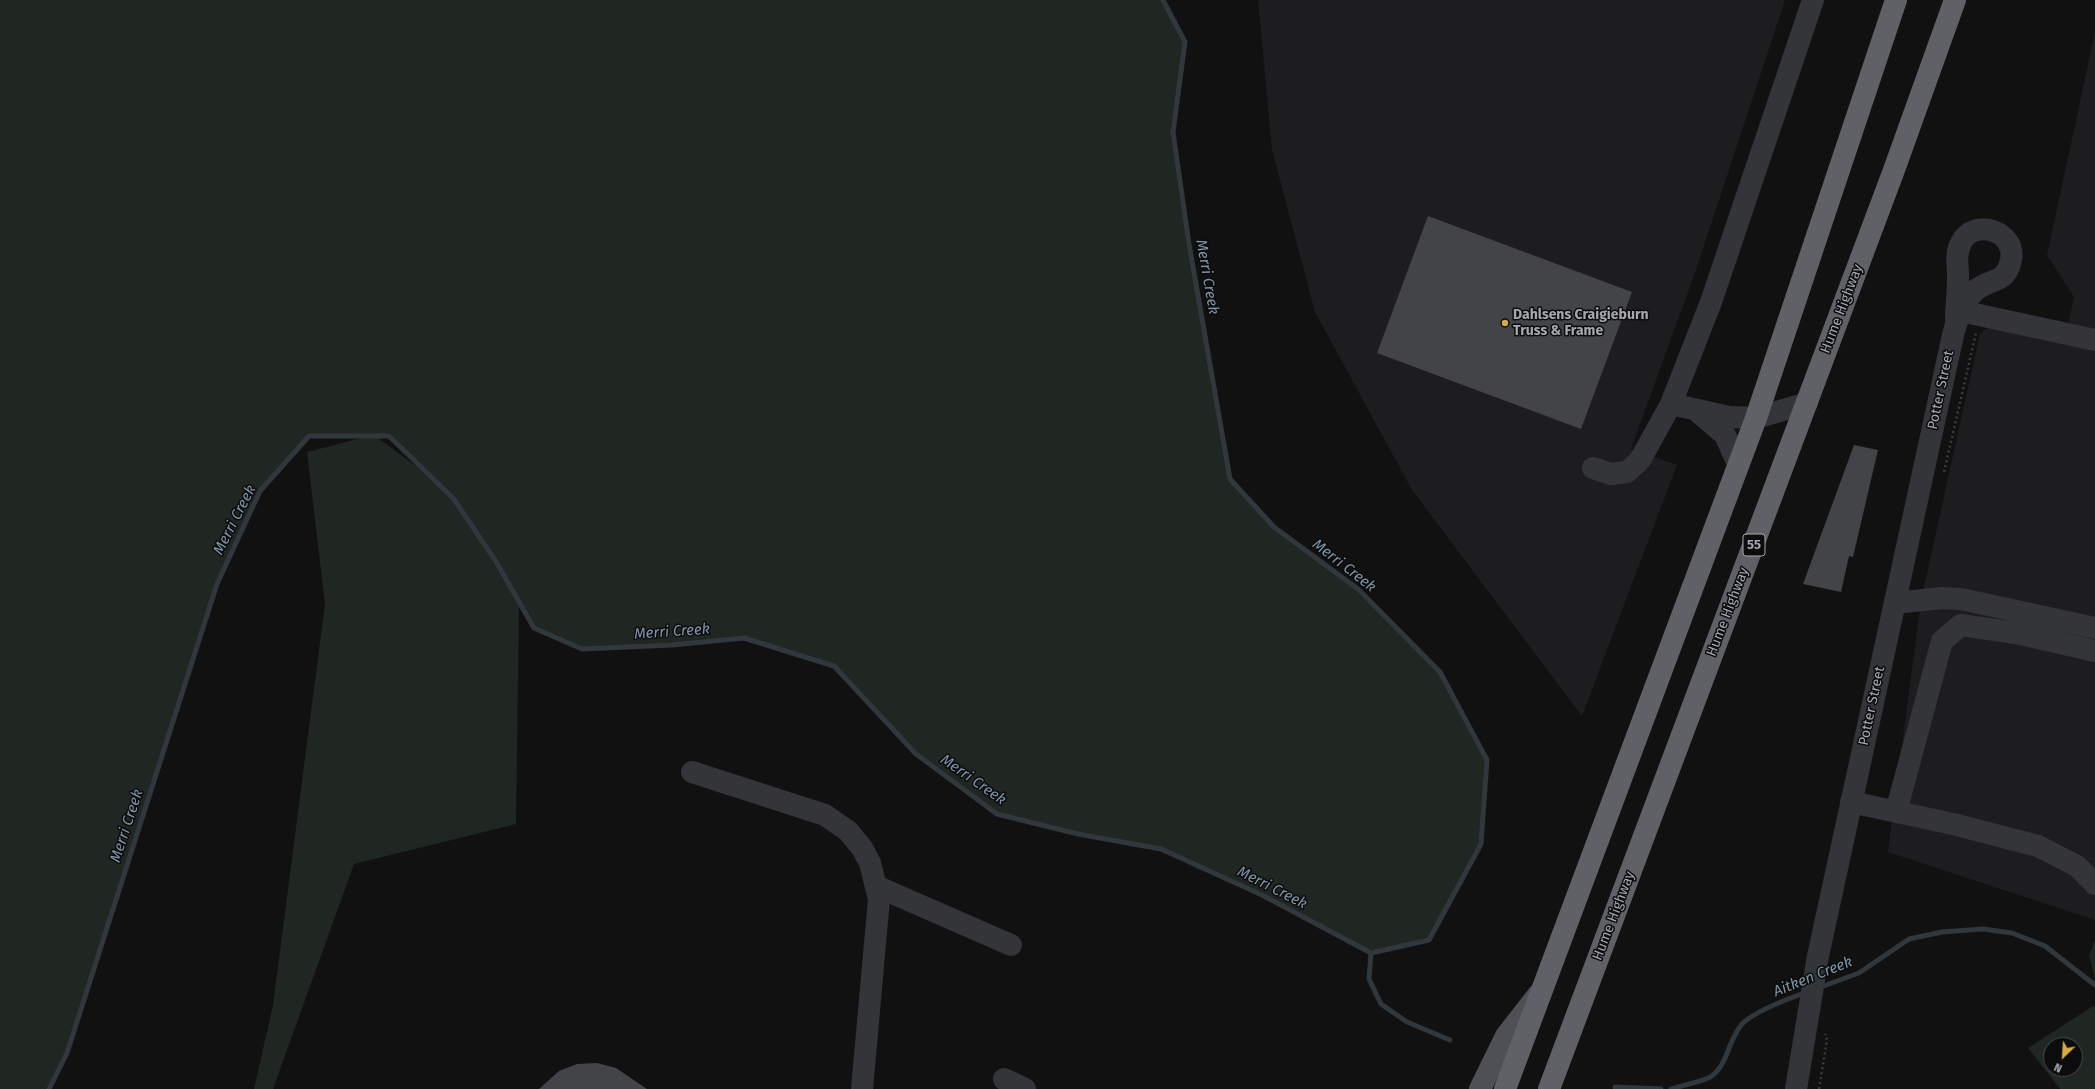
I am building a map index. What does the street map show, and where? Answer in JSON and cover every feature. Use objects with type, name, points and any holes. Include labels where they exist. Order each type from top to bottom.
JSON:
[{"type":"highway","points":[[1505,1089],[1756,418],[1896,0]]},
{"type":"highway","name":"Hume Highway","points":[[1549,1089],[1894,170],[1955,0]]},
{"type":"main road","points":[[1480,1089],[1506,1036],[1542,991]]},
{"type":"street","points":[[1592,468],[1610,474],[1627,472],[1640,460],[1671,404],[1710,302],[1813,0]]},
{"type":"street","name":"Potter Street","points":[[1796,1089],[1818,956],[1958,315],[2095,340]]},
{"type":"street","points":[[1671,404],[1729,416],[1756,418],[1807,403]]},
{"type":"street","points":[[1694,409],[1725,435],[1738,464]]},
{"type":"street","points":[[1895,603],[1942,598],[1962,599],[2095,628]]},
{"type":"street","points":[[1896,812],[1942,641],[1961,625],[2016,633],[2095,652]]},
{"type":"street","points":[[692,772],[808,808],[835,821],[848,831],[862,848],[870,863],[879,899],[862,1089]]},
{"type":"street","points":[[1851,802],[2038,846],[2076,866],[2095,884]]},
{"type":"street","points":[[876,886],[1011,945]]},
{"type":"street","points":[[1004,1079],[1024,1089]]},
{"type":"shaded area","points":[[0,0],[1163,0],[1185,42],[1173,132],[1189,244],[1230,479],[1274,527],[1358,589],[1440,672],[1487,760],[1481,844],[1429,940],[1371,953],[1262,895],[1161,849],[1078,834],[997,814],[916,754],[834,666],[744,638],[672,645],[582,649],[534,628],[495,560],[467,519],[519,605],[516,824],[354,864],[273,1089],[254,1089],[273,1005],[325,604],[307,452],[369,436],[309,436],[260,491],[217,584],[67,1053],[49,1089],[0,1089]],"holes":[[[375,436],[389,436],[428,474]]]},
{"type":"shaded area","points":[[1258,0],[1785,0],[1696,270],[1631,449],[1677,465],[1582,716],[1412,490],[1315,312],[1272,150]]},
{"type":"shaded area","points":[[2095,32],[2095,920],[1888,852],[1921,601],[1980,333],[1990,327],[2064,343],[2074,297],[2047,255]]},
{"type":"shaded area","points":[[2095,940],[2095,979],[2089,955]]},
{"type":"shaded area","points":[[2093,1006],[2095,1007],[2095,1089],[2060,1089],[2051,1077],[2083,1077],[2083,1037],[2045,1037]]},
{"type":"shaded area","points":[[2043,1038],[2043,1067],[2028,1048]]},
{"type":"building","name":"Dahlsens Craigieburn Truss & Frame","points":[[1428,216],[1632,292],[1581,429],[1377,353]]},
{"type":"building","points":[[1854,445],[1878,450],[1853,557],[1849,556],[1841,592],[1803,584]]},
{"type":"building","points":[[597,1063],[616,1068],[647,1089],[539,1089],[559,1071],[577,1064]]},
{"type":"waterway","name":"Merri Creek","points":[[49,1089],[67,1053],[217,584],[260,491],[309,436],[389,436],[453,498],[495,560],[534,628],[582,649],[672,645],[744,638],[834,666],[916,754],[997,814],[1078,834],[1161,849],[1262,895],[1371,953],[1429,940],[1481,844],[1487,760],[1440,672],[1358,589],[1274,527],[1230,479],[1189,244],[1173,132],[1185,42],[1163,0]]},
{"type":"waterway","name":"Aitken Creek","points":[[1818,988],[1859,973],[1909,939],[1942,932],[1983,929],[2012,933],[2045,946],[2095,985]]},
{"type":"waterway","name":"Aitken Creek","points":[[1371,953],[1369,979],[1381,1004],[1407,1022],[1450,1040]]},
{"type":"waterway","name":"Aitken Creek","points":[[1671,1089],[1710,1077],[1721,1066],[1734,1036],[1743,1023],[1764,1010],[1807,992]]},
{"type":"waterway","name":"Aitken Creek","points":[[1615,1087],[1661,1089]]},
{"type":"place","name":"Dahlsens Craigieburn Truss & Frame","points":[[1505,323]]}]
